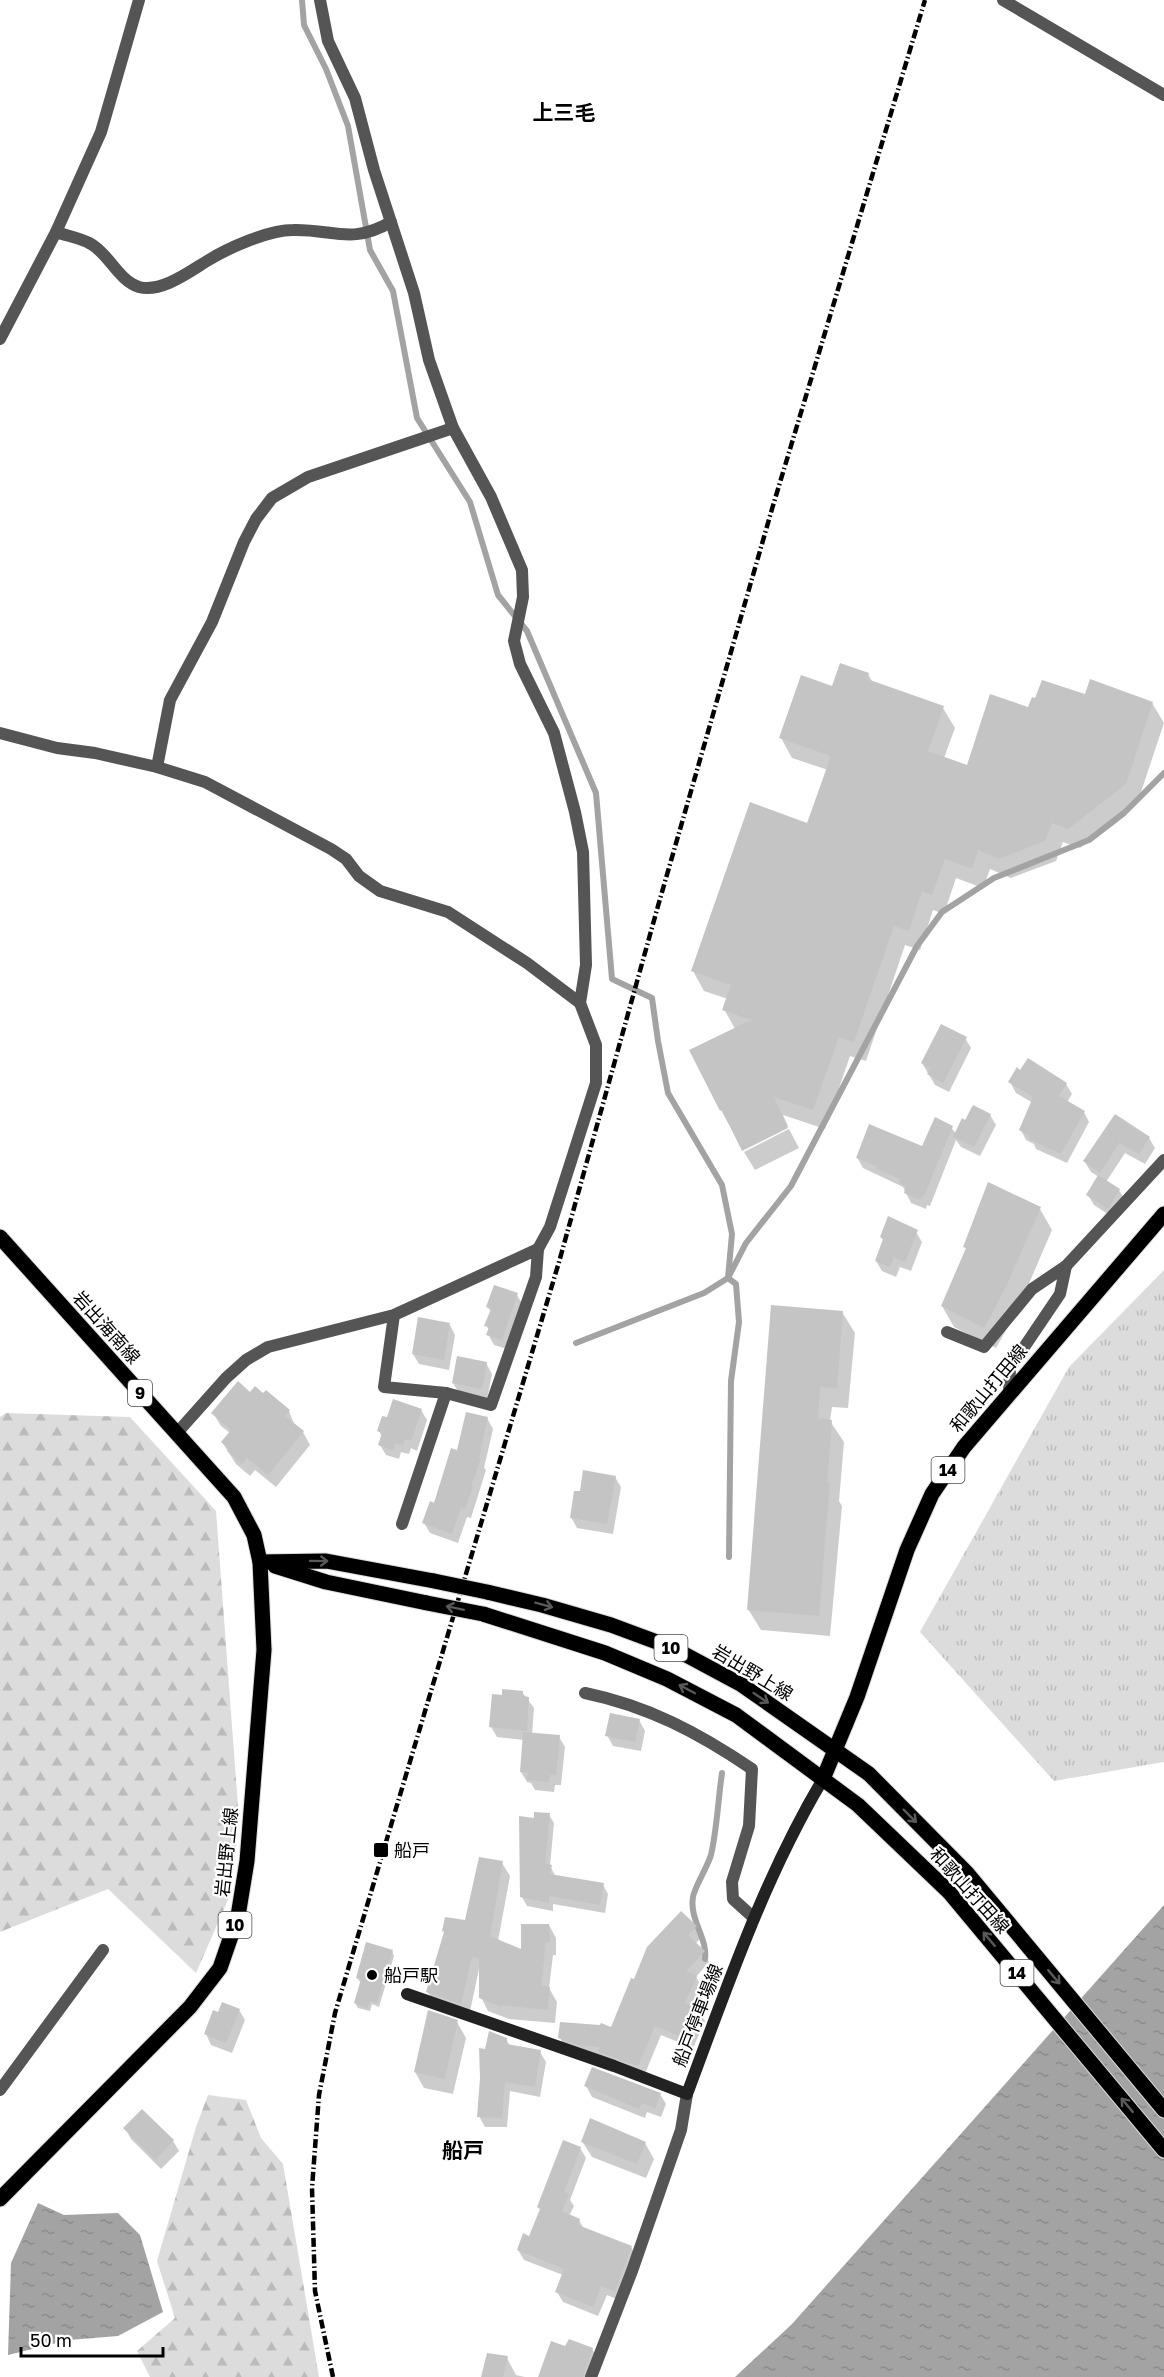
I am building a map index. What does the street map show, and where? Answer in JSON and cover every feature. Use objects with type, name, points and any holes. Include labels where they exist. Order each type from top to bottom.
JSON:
[{"type":"main road","name":"和歌山打田線","points":[[1164,1214],[964,1447],[932,1494],[907,1550],[857,1697],[823,1779],[858,1805],[949,1892],[1164,2150]]},
{"type":"main road","name":"岩出海南線","points":[[0,1237],[234,1497],[254,1535],[260,1562]]},
{"type":"main road","name":"岩出野上線","points":[[0,2199],[190,2007],[220,1968],[238,1916],[247,1861],[264,1650],[260,1562],[326,1561],[487,1592],[611,1625],[673,1648],[742,1685],[836,1749]]},
{"type":"main road","name":"10","points":[[260,1562],[326,1582],[483,1614],[605,1653],[667,1679],[736,1715],[823,1779]]},
{"type":"main road","name":"和歌山打田線","points":[[836,1749],[869,1774],[967,1873],[1164,2110]]},
{"type":"main road","name":"船戸停車場線","points":[[407,1994],[615,2066],[687,2094],[753,1918],[798,1822],[823,1779]]},
{"type":"street","points":[[0,339],[56,232],[101,132],[139,0]]},
{"type":"street","points":[[320,0],[328,41],[355,98],[414,293],[429,360],[453,428],[491,497],[522,570],[523,597],[514,641],[520,664],[554,733],[575,812],[583,852],[586,965],[580,1004],[596,1045],[596,1083],[550,1227],[538,1249],[536,1277],[491,1405],[446,1393],[384,1387],[394,1315]]},
{"type":"street","points":[[1003,0],[1164,94]]},
{"type":"street","points":[[56,232],[91,244],[121,274],[139,286],[157,286],[177,279],[210,259],[253,239],[290,229],[356,236],[391,222]]},
{"type":"street","points":[[157,766],[170,700],[212,622],[252,526],[272,498],[308,477],[453,428]]},
{"type":"street","points":[[0,733],[57,748],[95,753],[157,766],[205,782],[332,849],[346,859],[359,876],[380,891],[448,912],[526,963],[580,1004]]},
{"type":"street","points":[[947,1332],[984,1347],[1032,1289],[1066,1266],[1164,1160]]},
{"type":"street","points":[[176,1434],[226,1378],[246,1360],[268,1347],[394,1315],[538,1249]]},
{"type":"street","points":[[1009,1393],[1010,1368],[1060,1294],[1066,1266]]},
{"type":"street","points":[[402,1524],[446,1393]]},
{"type":"street","points":[[585,1693],[606,1697],[669,1719],[729,1753],[752,1769],[749,1826],[732,1882],[733,1899],[753,1918]]},
{"type":"street","points":[[0,2090],[103,1950]]},
{"type":"street","points":[[591,2377],[632,2271],[681,2130],[687,2094]]},
{"type":"green space","points":[[1164,1270],[1164,1762],[1054,1781],[920,1632],[1069,1367]]},
{"type":"green space","points":[[6,1413],[130,1417],[216,1511],[239,1820],[231,1893],[196,1973],[108,1889],[0,1932],[0,1417]]},
{"type":"green space","points":[[208,2095],[246,2100],[261,2138],[283,2164],[319,2377],[150,2377],[137,2351],[175,2318],[157,2261],[196,2127]]},
{"type":"water","points":[[1164,1905],[1164,2377],[735,2377],[792,2324]]},
{"type":"water","points":[[38,2203],[64,2215],[118,2213],[140,2235],[163,2312],[118,2336],[69,2340],[8,2355],[11,2263]]},
{"type":"building","points":[[840,663],[869,673],[867,679],[944,706],[928,751],[967,765],[990,694],[1028,707],[1032,697],[1035,698],[1042,680],[1085,694],[1090,679],[1153,702],[1126,784],[1068,829],[1052,823],[1045,841],[999,859],[978,850],[972,869],[945,859],[932,895],[922,891],[909,931],[894,926],[854,1042],[839,1037],[813,1110],[774,1097],[788,1128],[742,1151],[689,1050],[751,1020],[722,1010],[731,985],[691,971],[750,802],[807,823],[831,756],[779,738],[801,675],[832,686]]},
{"type":"building","points":[[941,1024],[967,1037],[943,1083],[927,1074],[930,1068],[921,1063]]},
{"type":"building","points":[[1028,1058],[1067,1083],[1059,1096],[1085,1111],[1061,1154],[1029,1139],[1030,1136],[1019,1130],[1033,1097],[1008,1082],[1017,1067],[1020,1070]]},
{"type":"building","points":[[973,1105],[991,1114],[974,1147],[953,1137],[962,1118],[965,1120]]},
{"type":"building","points":[[1115,1114],[1150,1137],[1139,1154],[1119,1143],[1100,1173],[1083,1161]]},
{"type":"building","points":[[935,1117],[953,1126],[924,1196],[922,1195],[920,1200],[904,1193],[906,1186],[899,1183],[900,1179],[876,1169],[877,1166],[856,1158],[869,1124],[922,1146]]},
{"type":"building","points":[[1098,1175],[1120,1189],[1108,1209],[1086,1195]]},
{"type":"building","points":[[988,1182],[1041,1207],[1006,1287],[984,1328],[941,1306],[966,1248],[963,1247]]},
{"type":"building","points":[[888,1216],[918,1230],[905,1262],[894,1257],[890,1267],[875,1261],[883,1239],[880,1237]]},
{"type":"building","points":[[494,1285],[518,1293],[502,1340],[486,1335],[489,1327],[484,1326],[491,1309],[486,1307]]},
{"type":"building","points":[[771,1305],[843,1311],[837,1388],[820,1387],[818,1418],[832,1420],[827,1483],[830,1483],[819,1616],[747,1610]]},
{"type":"building","points":[[418,1317],[450,1323],[444,1360],[412,1354]]},
{"type":"building","points":[[457,1356],[487,1362],[482,1389],[452,1383]]},
{"type":"building","points":[[238,1381],[250,1392],[255,1386],[263,1393],[266,1390],[290,1410],[285,1416],[304,1431],[268,1475],[247,1458],[242,1464],[227,1451],[229,1449],[221,1442],[231,1430],[211,1413]]},
{"type":"building","points":[[393,1399],[422,1409],[411,1441],[405,1439],[403,1445],[395,1443],[393,1450],[378,1445],[382,1433],[377,1431],[382,1416],[387,1417]]},
{"type":"building","points":[[466,1412],[488,1417],[479,1458],[481,1459],[471,1486],[473,1487],[465,1509],[461,1507],[452,1534],[422,1523],[430,1501],[434,1503],[451,1448],[457,1450]]},
{"type":"building","points":[[583,1470],[616,1476],[607,1524],[570,1518],[574,1491],[580,1491]]},
{"type":"building","points":[[502,1689],[523,1691],[523,1696],[529,1697],[527,1731],[489,1727],[492,1694],[502,1695]]},
{"type":"building","points":[[610,1713],[640,1719],[635,1742],[605,1736]]},
{"type":"building","points":[[523,1732],[560,1735],[556,1775],[550,1775],[549,1782],[527,1780],[528,1773],[520,1772]]},
{"type":"building","points":[[534,1812],[550,1813],[545,1863],[552,1865],[550,1874],[604,1883],[600,1905],[549,1896],[549,1903],[520,1897],[519,1816],[534,1818]]},
{"type":"building","points":[[479,1857],[503,1861],[490,1936],[521,1949],[521,1924],[549,1924],[550,1942],[546,1942],[541,1986],[550,1987],[548,2010],[502,2005],[501,2007],[479,1998],[479,1958],[472,1957],[461,2004],[426,1992],[444,1932],[442,1931],[445,1917],[465,1920]]},
{"type":"building","points":[[681,1911],[697,1926],[688,1935],[705,1951],[686,1971],[697,1976],[685,2003],[700,2009],[687,2039],[655,2026],[638,2066],[598,2052],[600,2047],[581,2046],[558,2038],[560,2022],[600,2025],[601,2023],[611,2027],[631,1978],[634,1979],[647,1947]]},
{"type":"building","name":"船戸駅","points":[[366,1942],[393,1950],[377,2003],[370,2001],[367,2008],[354,2003],[361,1979],[356,1978]]},
{"type":"building","points":[[222,2002],[240,2009],[226,2043],[204,2034],[213,2010],[218,2012]]},
{"type":"building","points":[[428,2010],[458,2020],[445,2079],[414,2072]]},
{"type":"building","points":[[489,2031],[507,2038],[507,2044],[541,2050],[535,2087],[505,2082],[502,2118],[477,2117],[480,2078],[479,2048],[485,2049]]},
{"type":"building","points":[[592,2067],[661,2093],[655,2108],[642,2103],[639,2109],[584,2086]]},
{"type":"building","points":[[142,2109],[174,2140],[155,2160],[123,2128]]},
{"type":"building","points":[[590,2118],[646,2142],[637,2164],[581,2142]]},
{"type":"building","points":[[563,2140],[581,2147],[564,2192],[569,2194],[562,2211],[580,2219],[578,2225],[632,2246],[615,2292],[601,2286],[593,2307],[555,2292],[564,2269],[517,2250],[523,2233],[529,2236],[540,2209],[537,2207]]},
{"type":"building","points":[[569,2339],[593,2348],[583,2377],[538,2377],[551,2341],[565,2346]]},
{"type":"building","points":[[487,2353],[508,2356],[503,2377],[481,2377]]},
{"type":"waterway","points":[[302,0],[304,25],[326,69],[348,126],[370,250],[393,291],[417,418],[470,502],[498,595],[527,631],[596,793],[612,979],[652,998],[668,1093],[722,1185],[732,1234],[728,1278]]},
{"type":"waterway","points":[[576,1343],[704,1293],[728,1278],[746,1243],[791,1186],[917,946],[942,912],[994,878],[1089,840],[1124,813],[1164,773]]},
{"type":"waterway","points":[[728,1278],[736,1284],[739,1322],[731,1381],[729,1557]]},
{"type":"waterway","points":[[705,1959],[704,1944],[692,1905],[696,1888],[711,1855],[722,1773]]},
{"type":"railway","points":[[333,2377],[315,2291],[312,2188],[319,2095],[335,2013],[559,1262],[772,509],[925,0]]},
{"type":"place","name":"船戸","points":[[381,1850]]},
{"type":"place","name":"船戸駅","points":[[372,1975]]},
{"type":"district","name":"上三毛","points":[[564,112]]},
{"type":"district","name":"船戸","points":[[463,2150]]}]
